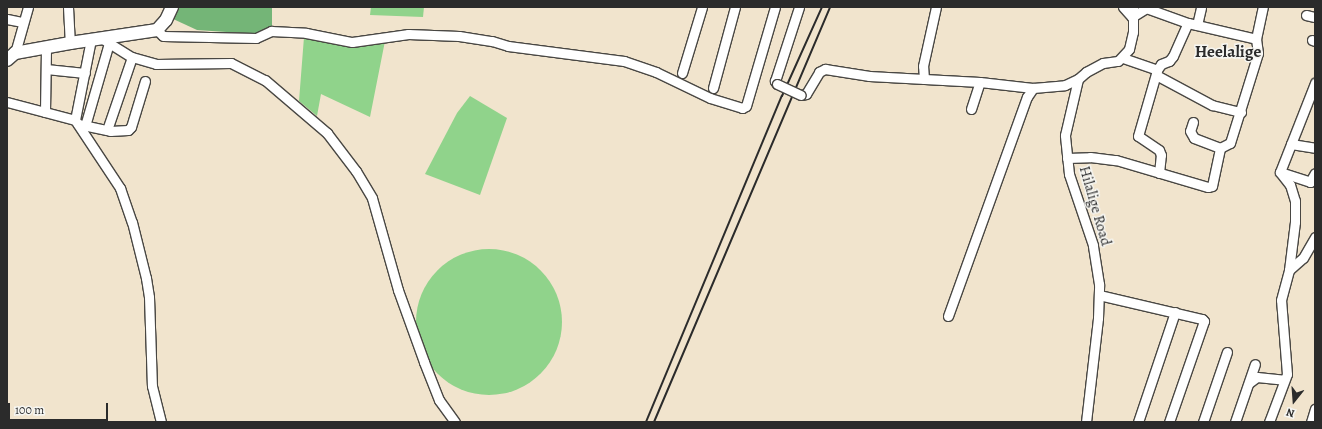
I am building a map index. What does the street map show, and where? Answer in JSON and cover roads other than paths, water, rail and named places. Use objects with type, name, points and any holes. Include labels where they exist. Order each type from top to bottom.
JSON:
[{"type":"main road","points":[[11,57],[70,43],[100,40],[157,30],[166,20],[172,7]]},
{"type":"street","points":[[11,57],[28,7]]},
{"type":"street","points":[[68,7],[70,43]]},
{"type":"street","points":[[682,73],[702,7]]},
{"type":"street","points":[[713,88],[735,7]]},
{"type":"street","points":[[157,30],[162,36],[256,38],[271,31],[278,31],[306,33],[352,42],[408,34],[459,36],[492,41],[514,47],[624,61],[656,72],[710,98],[742,108],[746,106],[775,7]]},
{"type":"street","points":[[799,7],[775,81],[778,84],[801,94],[806,94],[819,72],[825,69],[869,76],[980,82],[1033,88],[1066,85],[1103,63],[1118,61],[1123,58],[1129,50],[1133,32],[1133,7]]},
{"type":"street","points":[[924,79],[923,66],[936,7]]},
{"type":"street","points":[[1123,7],[1132,17]]},
{"type":"street","points":[[1159,174],[1161,155],[1159,150],[1138,136],[1156,72],[1161,64],[1170,60],[1174,56],[1201,7]]},
{"type":"street","points":[[1193,122],[1190,131],[1194,138],[1220,148],[1230,143],[1241,112],[1258,53],[1256,39],[1263,7]]},
{"type":"street","points":[[1132,17],[1147,8],[1192,24],[1256,39]]},
{"type":"street","points":[[7,19],[23,22]]},
{"type":"street","points":[[100,40],[132,57],[156,64],[231,63],[265,80],[327,133],[356,171],[372,198],[398,290],[424,362],[439,400],[455,422]]},
{"type":"street","points":[[100,40],[86,55],[79,123],[120,188],[132,222],[148,290],[152,386],[161,422]]},
{"type":"street","points":[[79,123],[100,40]]},
{"type":"street","points":[[45,112],[46,48]]},
{"type":"street","points":[[107,130],[132,57]]},
{"type":"street","points":[[1123,58],[1156,72],[1212,105],[1241,112]]},
{"type":"street","points":[[46,69],[85,73]]},
{"type":"street","name":"Hilalige Road","points":[[1078,79],[1066,135],[1067,158],[1069,174],[1094,245],[1099,295],[1086,422]]},
{"type":"street","points":[[7,102],[79,123],[107,130],[123,132],[131,127],[145,81]]},
{"type":"street","points":[[971,109],[980,82]]},
{"type":"street","points":[[1280,172],[1315,83]]},
{"type":"street","points":[[948,316],[1027,98],[1033,88]]},
{"type":"street","points":[[1291,144],[1315,148]]},
{"type":"street","points":[[1067,158],[1116,160],[1159,174],[1210,187],[1212,186],[1220,148]]},
{"type":"street","points":[[1280,172],[1310,182],[1315,174]]},
{"type":"street","points":[[1269,422],[1287,374],[1281,300],[1289,270],[1295,222],[1295,201],[1290,185],[1280,172]]},
{"type":"street","points":[[1289,270],[1303,258],[1315,237]]},
{"type":"street","points":[[1099,295],[1202,319],[1204,324],[1169,422]]},
{"type":"street","points":[[1138,422],[1175,312]]},
{"type":"street","points":[[1203,422],[1227,352]]},
{"type":"street","points":[[1235,422],[1255,364]]},
{"type":"street","points":[[1249,383],[1258,377],[1284,380]]},
{"type":"street","points":[[1311,422],[1315,409]]},
{"type":"railway","points":[[646,422],[782,96],[822,7]]},
{"type":"railway","points":[[654,422],[830,7]]},
{"type":"district","name":"Heelalige","points":[[1228,52]]}]
